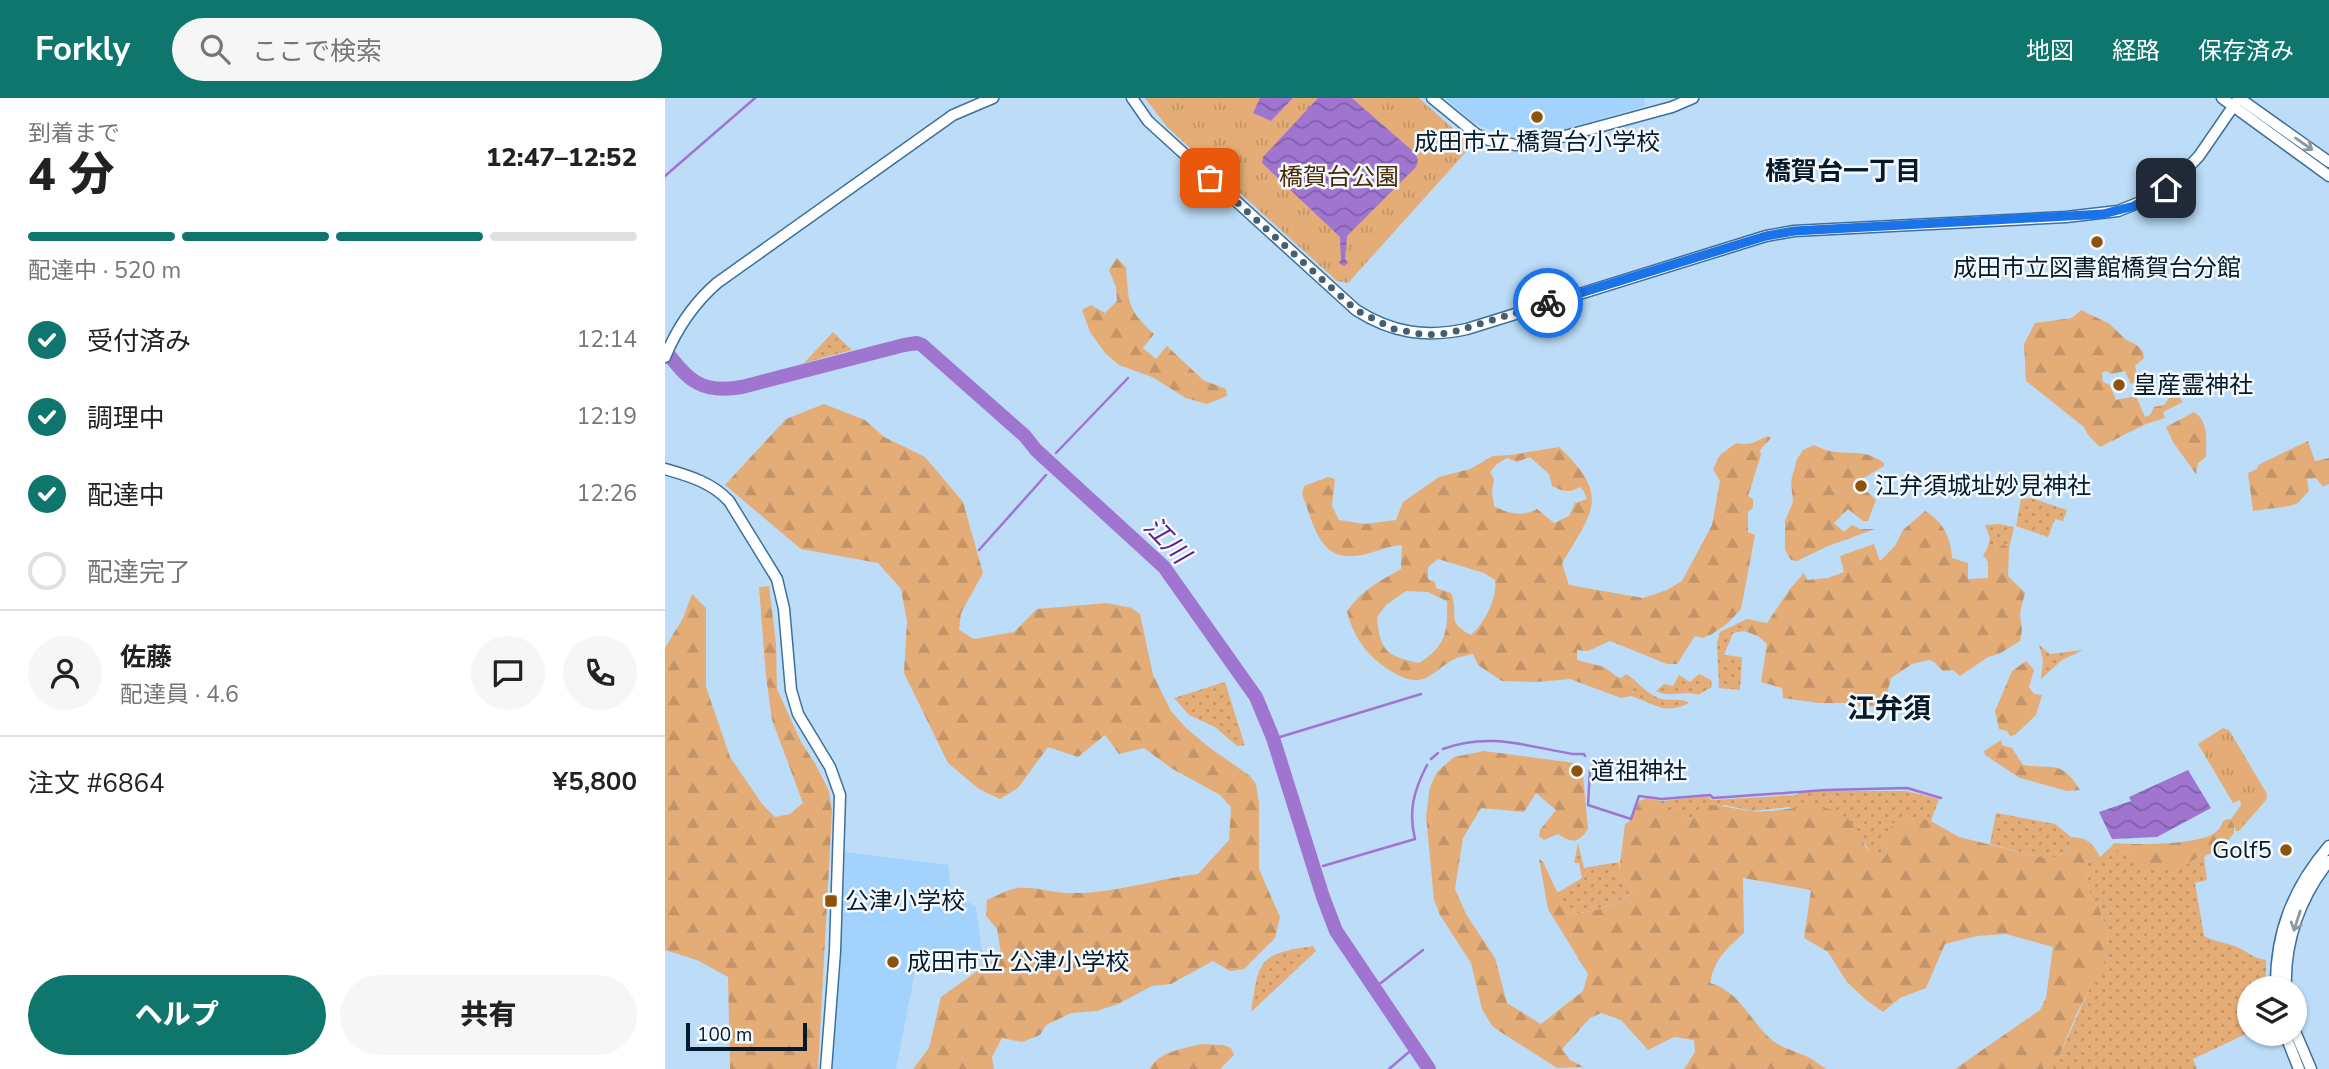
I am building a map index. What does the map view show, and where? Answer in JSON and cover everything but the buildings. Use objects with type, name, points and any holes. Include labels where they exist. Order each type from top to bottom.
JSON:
[{"type":"street","points":[[665,357],[692,308],[731,272],[953,115],[993,98]]},
{"type":"street","points":[[1132,98],[1148,121],[1356,310],[1394,329],[1426,335],[1467,329],[1766,236],[1794,231],[2118,211],[2148,199],[2183,173],[2199,156],[2237,101]]},
{"type":"street","points":[[1432,98],[1464,127],[1476,134],[1489,140],[1516,145],[1543,142],[1672,107],[1693,98]]},
{"type":"street","points":[[2223,98],[2237,101],[2329,162]]},
{"type":"street","points":[[2237,101],[2329,176]]},
{"type":"street","points":[[665,469],[703,481],[721,493],[729,501],[769,564],[783,601],[791,690],[798,714],[830,767],[840,795],[835,951],[826,1069]]},
{"type":"street","points":[[2276,976],[2277,952],[2284,923],[2302,882],[2329,846]]},
{"type":"street","points":[[2287,976],[2288,951],[2298,916],[2311,887],[2329,861]]},
{"type":"street","points":[[2290,1046],[2299,1069]]},
{"type":"street","points":[[2301,1046],[2311,1069]]},
{"type":"shaded area","name":"成田市立 橋賀台小学校","points":[[1445,98],[1644,98],[1645,106],[1544,135],[1517,136],[1482,127]]},
{"type":"shaded area","name":"成田市立 公津小学校","points":[[845,852],[948,865],[951,892],[976,907],[982,952],[915,972],[896,1069],[830,1069]]},
{"type":"green space","name":"橋賀台公園","points":[[1145,98],[1419,98],[1457,132],[1474,143],[1348,283],[1337,281],[1167,127]]},
{"type":"green space","points":[[1117,258],[1126,267],[1129,297],[1134,311],[1154,334],[1143,348],[1156,359],[1167,346],[1203,380],[1226,389],[1227,396],[1207,404],[1186,398],[1152,377],[1119,365],[1105,353],[1090,332],[1082,310],[1091,305],[1105,313],[1117,301],[1116,287],[1109,270]]},
{"type":"green space","points":[[2081,310],[2110,324],[2143,352],[2144,358],[2135,366],[2139,381],[2131,384],[2125,371],[2102,373],[2103,382],[2110,385],[2116,400],[2136,396],[2145,417],[2150,415],[2154,407],[2164,405],[2169,398],[2178,396],[2183,402],[2163,412],[2165,418],[2146,424],[2100,447],[2084,427],[2026,381],[2024,344],[2035,323],[2072,318]]},
{"type":"green space","points":[[833,332],[852,350],[804,363]]},
{"type":"green space","points":[[824,404],[865,420],[884,437],[925,457],[963,502],[983,573],[961,613],[959,630],[974,639],[1014,632],[1037,609],[1107,603],[1132,608],[1140,614],[1153,675],[1171,711],[1186,728],[1250,776],[1256,784],[1259,803],[1259,869],[1280,917],[1275,938],[1244,969],[1230,971],[1213,961],[1171,984],[1152,986],[1118,1004],[1097,1011],[1071,1013],[1046,1025],[1040,1035],[1022,1042],[1002,1038],[992,1057],[994,1069],[913,1069],[929,1048],[941,997],[1001,954],[997,929],[986,916],[987,900],[1017,888],[1086,893],[1198,874],[1229,840],[1231,807],[1220,795],[1171,768],[1144,748],[1119,754],[1105,735],[1078,757],[1048,747],[1018,788],[1000,799],[979,789],[948,763],[904,673],[907,621],[901,589],[878,563],[801,549],[725,485],[786,419]]},
{"type":"green space","points":[[2194,412],[2202,421],[2206,438],[2206,457],[2198,463],[2196,474],[2173,442],[2166,427]]},
{"type":"green space","points":[[1767,436],[1771,438],[1760,450],[1761,455],[1748,496],[1753,499],[1753,508],[1748,512],[1748,532],[1755,535],[1741,609],[1728,623],[1712,634],[1703,638],[1695,636],[1677,664],[1667,664],[1610,641],[1588,651],[1577,650],[1577,660],[1604,667],[1616,676],[1635,684],[1631,696],[1621,698],[1570,679],[1502,681],[1478,665],[1473,654],[1452,660],[1419,680],[1405,678],[1388,669],[1365,649],[1347,612],[1364,593],[1401,569],[1402,545],[1359,556],[1341,555],[1332,551],[1324,545],[1319,536],[1302,494],[1304,486],[1328,477],[1335,479],[1332,506],[1339,520],[1365,524],[1396,520],[1403,502],[1439,477],[1470,469],[1493,456],[1559,447],[1585,478],[1591,491],[1592,503],[1589,516],[1562,563],[1569,585],[1643,598],[1667,590],[1682,581],[1712,525],[1720,481],[1713,469],[1720,455],[1736,443],[1749,444]],"holes":[[[1530,457],[1549,474],[1552,486],[1566,491],[1579,487],[1587,499],[1575,503],[1569,516],[1554,523],[1537,509],[1515,514],[1494,506],[1494,479],[1490,472],[1507,458],[1517,462]],[[1438,559],[1484,573],[1495,580],[1489,610],[1471,635],[1455,621],[1451,593],[1436,588],[1435,582],[1428,579],[1428,567]],[[1406,591],[1428,592],[1447,601],[1446,630],[1440,644],[1428,657],[1419,663],[1399,658],[1387,650],[1380,638],[1377,617],[1386,605]]]},
{"type":"green space","points":[[2308,441],[2315,461],[2329,458],[2329,484],[2323,487],[2316,478],[2307,479],[2309,491],[2298,503],[2253,511],[2248,473],[2257,469],[2258,465]]},
{"type":"green space","points":[[1814,445],[1830,451],[1864,454],[1884,463],[1884,466],[1857,482],[1876,500],[1868,521],[1863,521],[1848,509],[1834,523],[1844,532],[1852,525],[1860,529],[1875,529],[1828,546],[1797,561],[1791,560],[1785,550],[1785,521],[1793,502],[1791,481],[1797,459],[1803,450]]},
{"type":"green space","points":[[2031,498],[2067,510],[2063,521],[2055,519],[2048,537],[2016,526],[2021,499]]},
{"type":"green space","points":[[1925,511],[1937,520],[1945,531],[1952,558],[1968,563],[1968,579],[1988,578],[1988,562],[1983,555],[1987,549],[1996,549],[2004,544],[2009,548],[2008,576],[2025,593],[2020,613],[2020,641],[1999,654],[1988,657],[1960,676],[1953,670],[1943,671],[1929,660],[1912,664],[1891,678],[1885,701],[1878,706],[1861,707],[1847,703],[1819,703],[1783,698],[1782,688],[1761,682],[1767,644],[1758,636],[1744,631],[1747,619],[1767,623],[1804,573],[1807,580],[1828,578],[1844,572],[1840,556],[1874,544],[1880,561],[1895,546],[1903,530]]},
{"type":"green space","points":[[1985,525],[2014,527],[2009,548],[2004,544],[1996,549],[1987,549],[1990,538]]},
{"type":"green space","points":[[769,586],[776,643],[777,689],[801,742],[829,791],[832,812],[818,1069],[730,1069],[728,977],[697,960],[665,950],[665,648],[683,618],[692,594],[706,608],[706,687],[730,757],[762,804],[775,817],[790,814],[803,803],[772,720],[759,587]]},
{"type":"green space","points":[[1747,619],[1744,631],[1733,633],[1724,655],[1742,657],[1740,690],[1719,688],[1717,643],[1720,632]]},
{"type":"green space","points":[[2039,645],[2050,654],[2083,650],[2062,660],[2041,679],[2043,660]]},
{"type":"green space","points":[[2026,661],[2034,670],[2029,687],[2034,694],[2042,695],[2036,715],[2015,735],[2010,736],[2007,731],[1999,729],[1995,711],[2012,671]]},
{"type":"green space","points":[[1626,674],[1658,698],[1689,703],[1665,708],[1631,696],[1635,684],[1621,678]]},
{"type":"green space","points":[[1699,674],[1711,680],[1712,687],[1698,695],[1656,691],[1664,684],[1673,686],[1679,675],[1690,682]]},
{"type":"green space","points":[[1225,682],[1245,745],[1237,746],[1215,727],[1189,715],[1174,698]]},
{"type":"green space","points":[[2223,728],[2229,730],[2267,794],[2266,800],[2239,831],[2236,831],[2231,819],[2241,805],[2240,800],[2233,803],[2198,744]]},
{"type":"green space","points":[[2001,740],[2002,745],[2012,748],[2023,765],[2062,770],[2074,780],[2080,790],[2067,791],[2020,778],[1985,755],[1984,751]]},
{"type":"green space","points":[[1484,751],[1582,764],[1588,829],[1578,840],[1567,839],[1558,834],[1544,840],[1539,836],[1540,830],[1556,810],[1536,793],[1524,812],[1481,808],[1463,838],[1455,889],[1466,914],[1495,958],[1507,1003],[1541,1024],[1583,991],[1588,974],[1548,909],[1539,859],[1543,862],[1567,913],[1593,911],[1622,900],[1633,890],[1619,871],[1625,824],[1631,820],[1639,801],[1647,798],[1684,819],[1692,818],[1707,805],[1750,811],[1827,808],[1849,820],[1867,849],[1881,861],[1887,854],[1885,840],[1892,824],[1907,818],[1929,820],[1959,837],[2044,858],[2053,858],[2068,852],[2071,837],[2086,840],[2100,857],[2085,864],[2090,897],[2098,905],[2107,931],[2108,947],[2104,962],[2077,1013],[2058,1059],[2042,1069],[1955,1069],[2040,1010],[2046,998],[2053,947],[2006,934],[1977,936],[1945,944],[1926,988],[1900,998],[1883,1012],[1847,982],[1828,952],[1804,938],[1811,890],[1743,878],[1744,933],[1722,955],[1710,983],[1737,1000],[1773,1041],[1808,1057],[1826,1069],[1684,1069],[1695,1052],[1694,1040],[1674,1037],[1648,1050],[1621,1020],[1601,1013],[1590,1018],[1562,1049],[1570,1060],[1584,1067],[1557,1068],[1493,1027],[1482,1009],[1471,963],[1440,915],[1434,900],[1426,816],[1430,787],[1437,772],[1454,757]]},
{"type":"green space","points":[[1826,791],[1906,791],[1939,799],[1931,821],[1907,818],[1885,840],[1887,854],[1881,861],[1873,859],[1865,844],[1789,807],[1752,811],[1724,805],[1683,819],[1647,798],[1662,801],[1707,796],[1712,800]]},
{"type":"green space","points":[[1996,813],[2055,824],[2071,837],[2068,852],[2053,858],[2044,858],[1990,844]]},
{"type":"green space","points":[[2234,820],[2234,833],[2219,852],[2200,856],[2185,865],[2153,869],[2143,865],[2133,852],[2118,851],[2111,847],[2114,843],[2165,843],[2204,838],[2215,833],[2223,821]]},
{"type":"green space","points":[[1578,843],[1584,868],[1619,862],[1619,871],[1633,890],[1621,900],[1603,908],[1583,913],[1567,913],[1557,893],[1582,878],[1579,863],[1574,863]]},
{"type":"green space","points":[[2111,847],[2118,851],[2134,852],[2143,865],[2185,865],[2207,854],[2204,858],[2207,880],[2195,883],[2204,936],[2266,960],[2266,976],[2237,976],[2237,1038],[2193,1059],[2197,1069],[2042,1069],[2058,1059],[2108,947],[2107,931],[2098,905],[2090,897],[2085,864],[2100,857]]},
{"type":"green space","points":[[1313,946],[1316,951],[1251,1012],[1256,981],[1264,962],[1281,952]]},
{"type":"green space","points":[[1201,1044],[1223,1045],[1231,1048],[1234,1055],[1220,1069],[1150,1069],[1165,1054]]},
{"type":"water","points":[[1260,98],[1293,98],[1271,121],[1253,113]]},
{"type":"water","points":[[1318,98],[1352,98],[1415,153],[1418,160],[1416,167],[1347,236],[1345,259],[1348,263],[1344,266],[1339,263],[1340,237],[1262,163],[1263,157]]},
{"type":"water","points":[[2188,770],[2211,808],[2157,837],[2112,839],[2099,812],[2131,801],[2129,797]]},
{"type":"waterway","points":[[665,176],[755,98]]},
{"type":"waterway","name":"江川","points":[[665,350],[681,370],[697,383],[716,389],[728,389],[917,343],[1025,436],[1036,450],[1164,567],[1256,697],[1273,738],[1336,931],[1429,1069]]},
{"type":"waterway","points":[[1056,453],[1128,378]]},
{"type":"waterway","name":"江川","points":[[1048,461],[1051,458]]},
{"type":"waterway","name":"江川","points":[[1050,469],[1053,465]]},
{"type":"waterway","points":[[979,550],[1046,475]]},
{"type":"waterway","points":[[1280,737],[1421,694]]},
{"type":"waterway","points":[[1443,749],[1476,741],[1492,741],[1585,756]]},
{"type":"waterway","points":[[1431,759],[1438,753]]},
{"type":"waterway","points":[[1323,866],[1415,839],[1413,801],[1427,765]]},
{"type":"waterway","points":[[1590,770],[1588,805],[1631,819],[1639,796],[1662,799],[1710,795],[1713,798],[1826,790],[1907,788],[1941,798]]},
{"type":"waterway","points":[[1377,986],[1423,950]]},
{"type":"waterway","points":[[1389,1069],[1409,1052]]},
{"type":"way so far","points":[[1210,178],[1356,310],[1382,325],[1415,334],[1450,333],[1548,303]]},
{"type":"place","name":"成田市立 橋賀台小学校","points":[[1537,117]]},
{"type":"place","name":"成田市立図書館橋賀台分館","points":[[2097,242]]},
{"type":"place","name":"皇産霊神社","points":[[2119,385]]},
{"type":"place","name":"江弁須城址妙見神社","points":[[1861,486]]},
{"type":"place","name":"道祖神社","points":[[1577,771]]},
{"type":"place","name":"Golf5","points":[[2286,850]]},
{"type":"place","name":"公津小学校","points":[[831,901]]},
{"type":"place","name":"成田市立 公津小学校","points":[[893,962]]},
{"type":"district","name":"橋賀台一丁目","points":[[1843,171]]},
{"type":"district","name":"江弁須","points":[[1889,708]]},
{"type":"route","points":[[1548,303],[1766,236],[1794,231],[2103,214],[2134,206],[2166,188]]}]
